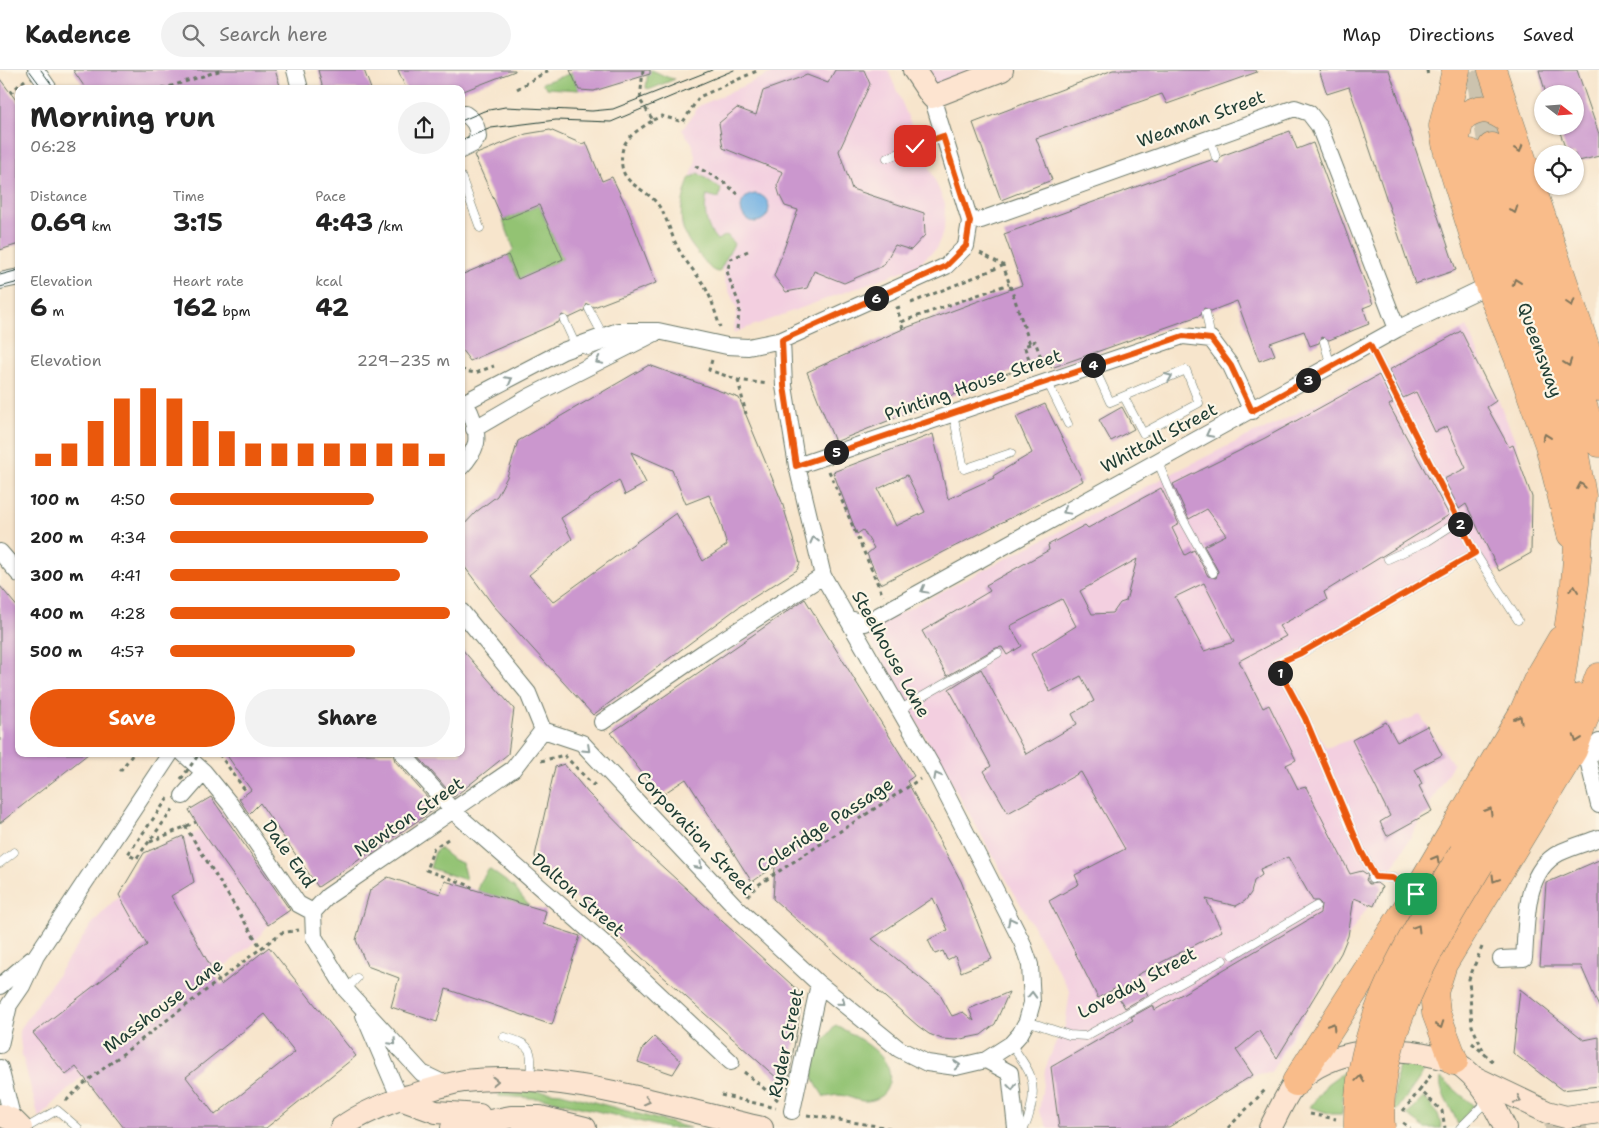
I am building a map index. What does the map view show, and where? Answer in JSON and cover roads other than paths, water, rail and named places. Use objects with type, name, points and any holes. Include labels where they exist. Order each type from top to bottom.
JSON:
[{"type":"highway","points":[[1456,70],[1443,126],[1447,149],[1489,284],[1518,357],[1549,445],[1576,552]]},
{"type":"highway","points":[[1492,70],[1599,386]]},
{"type":"highway","points":[[1456,178],[1453,149],[1460,119],[1476,109],[1490,109],[1508,120]]},
{"type":"highway","name":"Queensway","points":[[1472,858],[1538,730],[1560,679],[1569,625],[1582,496],[1571,433],[1481,150],[1599,444]]},
{"type":"highway","points":[[1284,1083],[1416,894],[1523,713],[1537,681],[1569,625]]},
{"type":"highway","points":[[1358,1128],[1358,1100],[1363,1059],[1376,1015],[1391,977],[1412,936],[1472,858],[1599,667]]},
{"type":"highway","points":[[1443,1068],[1434,992],[1444,964],[1573,750],[1599,677]]},
{"type":"highway","points":[[1380,1128],[1384,1071],[1396,1025],[1417,972],[1472,858]]},
{"type":"main road","points":[[914,70],[932,97],[1002,70]]},
{"type":"main road","points":[[1270,1126],[1284,1083],[1350,1055],[1379,1049],[1418,1052],[1443,1068],[1475,1078],[1547,1112],[1566,1118],[1599,1112]]},
{"type":"main road","points":[[1475,1078],[1505,1128]]},
{"type":"main road","points":[[341,1128],[363,1114],[400,1099],[446,1085],[465,1081],[530,1080],[566,1082],[762,1128]]},
{"type":"main road","points":[[400,1099],[436,1112],[540,1117],[585,1128]]},
{"type":"main road","points":[[452,1128],[511,1117]]},
{"type":"street","points":[[36,70],[46,85]]},
{"type":"street","points":[[295,70],[299,85]]},
{"type":"street","points":[[465,400],[576,346],[610,338],[618,330],[658,331],[727,346],[748,347],[782,340],[946,266],[966,246],[970,221],[932,97]]},
{"type":"street","name":"Weaman Street","points":[[970,221],[981,220],[1296,108],[1309,113],[1319,126],[1397,330]]},
{"type":"street","points":[[465,114],[474,120],[478,137],[473,144],[465,148]]},
{"type":"street","points":[[0,281],[15,278]]},
{"type":"street","name":"Whittall Street","points":[[849,619],[865,623],[1157,460],[1252,411],[1397,330],[1489,284]]},
{"type":"street","points":[[474,429],[529,397],[658,331]]},
{"type":"street","name":"Printing House Street","points":[[810,461],[1183,336],[1211,339]]},
{"type":"street","points":[[1211,339],[1231,366],[1252,411]]},
{"type":"street","name":"Steelhouse Lane","points":[[782,340],[784,386],[810,461],[802,490],[823,576],[934,770],[1022,942],[1030,965],[1032,1003],[1027,1021]]},
{"type":"street","points":[[465,404],[471,412],[476,441],[471,455],[465,462]]},
{"type":"street","points":[[0,552],[15,569]]},
{"type":"street","points":[[602,722],[707,650],[823,576]]},
{"type":"street","points":[[465,616],[528,693],[543,730]]},
{"type":"street","name":"Newton Street","points":[[314,919],[328,896],[513,769],[543,730]]},
{"type":"street","name":"Corporation Street","points":[[543,730],[582,743],[736,907],[819,984],[899,1049],[927,1063],[956,1067],[986,1060],[1011,1044]]},
{"type":"street","points":[[1599,742],[1588,760],[1599,805]]},
{"type":"street","name":"Dale End","points":[[187,757],[204,772],[230,804],[298,904],[314,919]]},
{"type":"street","name":"Dalton Street","points":[[406,757],[453,811],[615,953],[731,1062]]},
{"type":"street","points":[[0,1045],[2,996],[36,956],[166,759]]},
{"type":"street","points":[[176,792],[204,772]]},
{"type":"street","points":[[1501,959],[1524,958],[1531,888],[1540,869],[1558,854],[1599,838]]},
{"type":"street","points":[[314,919],[314,937],[346,990],[422,1073],[446,1085]]},
{"type":"street","points":[[2,996],[22,986],[36,956]]},
{"type":"street","name":"Ryder Street","points":[[792,1111],[819,984]]},
{"type":"street","points":[[360,1006],[400,1099]]},
{"type":"street","points":[[1011,1044],[1027,1021]]},
{"type":"street","points":[[986,1060],[1010,1073],[1016,1128]]},
{"type":"street","points":[[0,1068],[15,1123]]},
{"type":"street","points":[[0,1102],[15,1123]]},
{"type":"lane","points":[[886,158],[943,136]]},
{"type":"lane","points":[[1210,138],[1216,158]]},
{"type":"lane","points":[[465,187],[480,228]]},
{"type":"lane","points":[[589,309],[610,338]]},
{"type":"lane","points":[[1206,313],[1211,339]]},
{"type":"lane","points":[[564,320],[576,346]]},
{"type":"lane","points":[[1324,342],[1332,367]]},
{"type":"lane","points":[[1370,345],[1475,553],[1518,620]]},
{"type":"lane","points":[[1093,365],[1110,402],[1186,370],[1199,403],[1143,433],[1124,397]]},
{"type":"lane","points":[[1047,381],[1068,424]]},
{"type":"lane","points":[[953,413],[964,469],[1011,454]]},
{"type":"lane","points":[[1157,460],[1178,510],[1213,573]]},
{"type":"lane","points":[[1388,559],[1428,541],[1458,521]]},
{"type":"lane","points":[[1416,894],[1392,878],[1374,878],[1305,718],[1276,664],[1301,653],[1475,553]]},
{"type":"lane","points":[[900,710],[998,653]]},
{"type":"lane","points":[[0,862],[14,852]]},
{"type":"lane","points":[[1233,954],[1316,906]]},
{"type":"lane","name":"Loveday Street","points":[[1027,1021],[1069,1035],[1086,1036],[1223,960]]},
{"type":"lane","points":[[346,990],[358,978]]},
{"type":"lane","points":[[504,1037],[523,1042],[530,1048],[532,1058],[530,1080]]},
{"type":"lane","points":[[1011,1044],[1032,1076],[1034,1087],[1030,1113],[1024,1128]]},
{"type":"lane","points":[[1460,1128],[1489,1099]]},
{"type":"lane","points":[[15,1123],[58,1110],[78,1128]]},
{"type":"water","points":[[755,194],[765,198],[769,208],[765,218],[755,222],[745,218],[741,208],[745,198]]},
{"type":"tunnel","points":[[1479,70],[1492,147]]},
{"type":"tunnel","points":[[1545,1128],[1586,1121]]},
{"type":"tram line","points":[[29,70],[40,85]]},
{"type":"tram line","points":[[41,70],[52,85]]},
{"type":"tram line","points":[[465,119],[484,111],[505,107],[592,111],[613,109],[712,70]]},
{"type":"tram line","points":[[465,138],[491,128],[556,120],[611,122],[734,70]]},
{"type":"tram line","points":[[0,275],[15,271]]},
{"type":"tram line","points":[[0,287],[15,283]]}]
